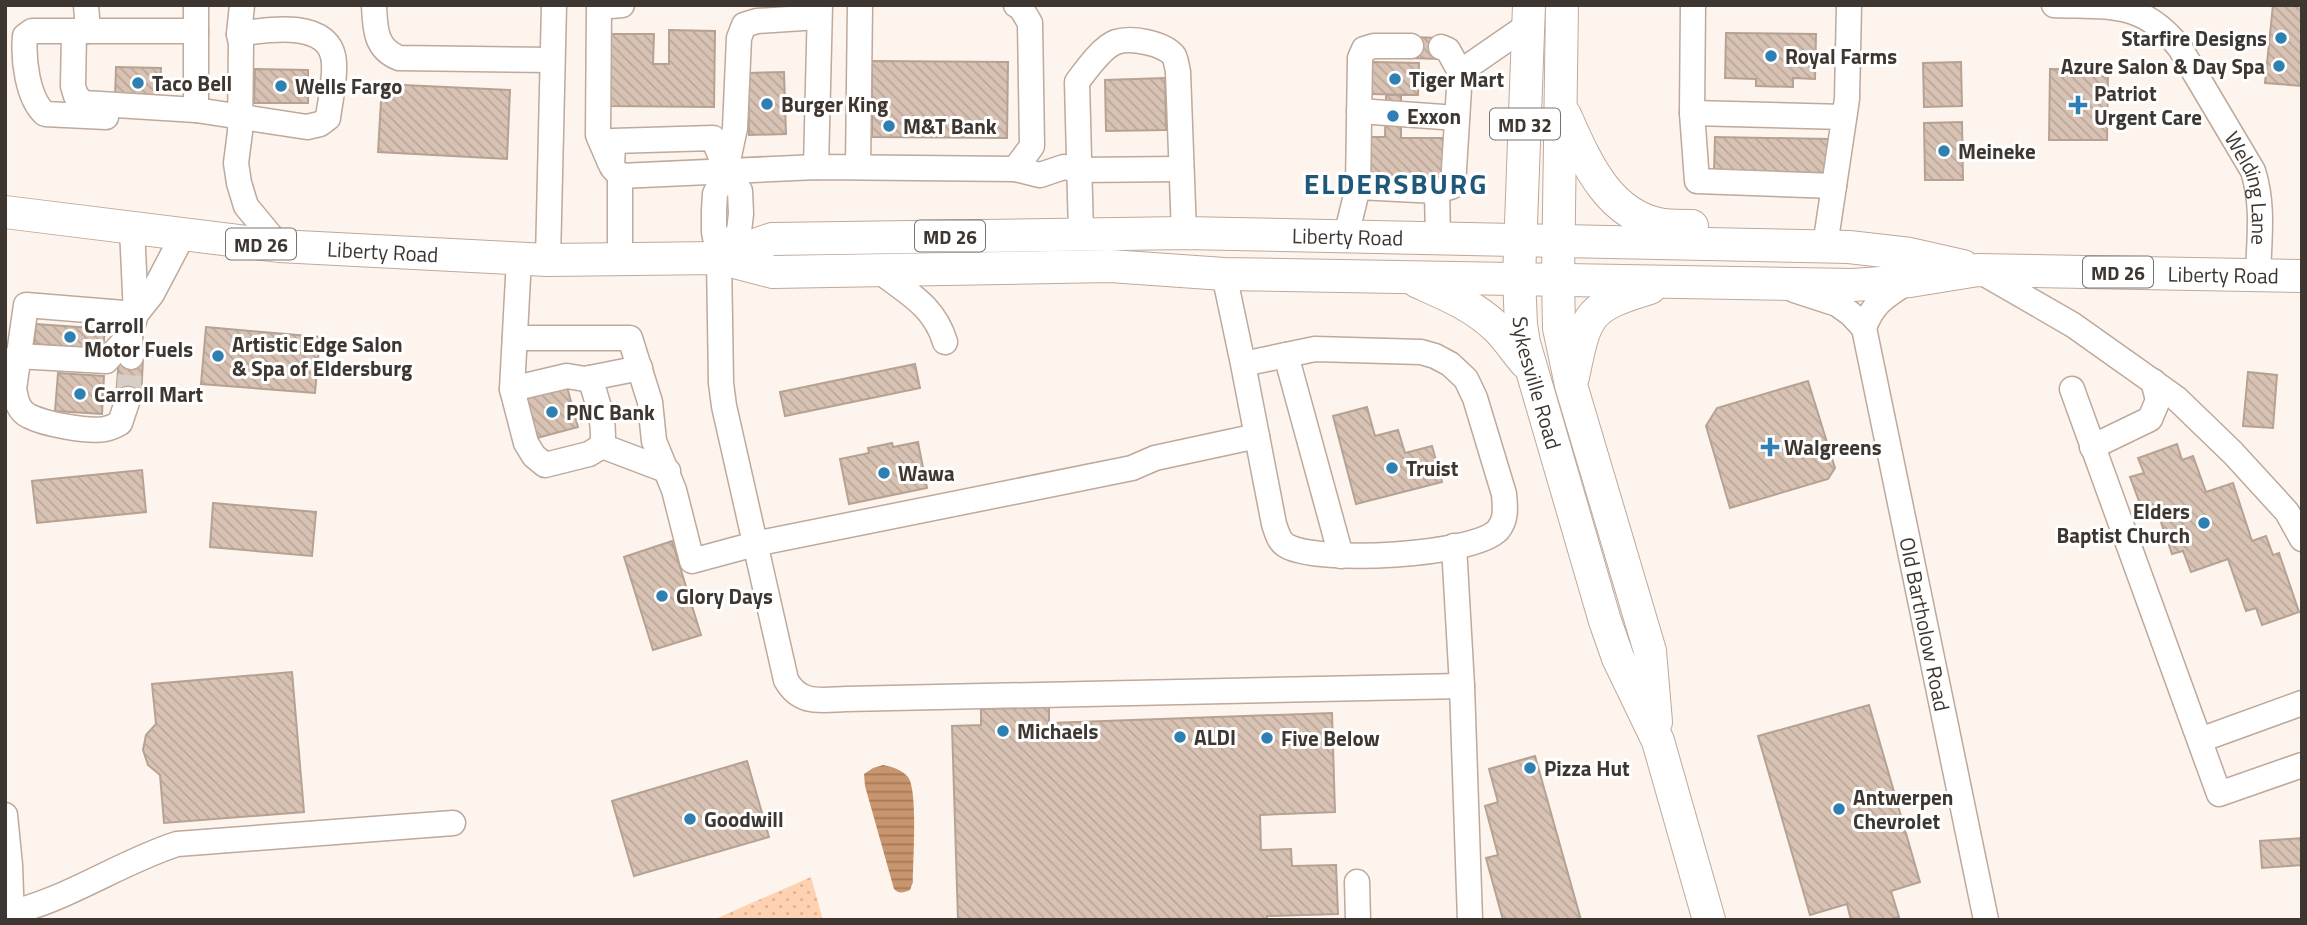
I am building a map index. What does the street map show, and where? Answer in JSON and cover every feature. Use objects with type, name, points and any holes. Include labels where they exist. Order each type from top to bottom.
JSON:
[{"type":"main road","name":"Sykesville Road","points":[[1562,5],[1559,328],[1571,385],[1650,651],[1658,741]]},
{"type":"main road","name":"Sykesville Road","points":[[1528,15],[1519,278],[1521,325],[1529,367],[1618,658],[1658,741],[1709,920]]},
{"type":"main road","points":[[1561,104],[1590,170],[1621,205],[1662,225],[1732,229],[1774,244]]},
{"type":"main road","name":"Liberty Road","points":[[5,212],[279,246],[533,260],[719,258],[773,272],[1110,266],[1224,274],[1853,285],[1910,281],[1978,270],[2302,276]]},
{"type":"main road","name":"Liberty Road","points":[[719,258],[772,239],[1184,233],[1825,246],[1910,254],[1978,270]]},
{"type":"main road","points":[[1404,276],[1457,299],[1478,313],[1498,330],[1529,367]]},
{"type":"main road","points":[[1571,385],[1584,328],[1591,315],[1624,296],[1674,281]]},
{"type":"street","points":[[86,5],[73,86],[76,96],[84,103],[196,110],[240,125],[307,127],[320,124],[328,118],[334,62],[329,44],[317,34],[275,30],[239,34]]},
{"type":"street","points":[[196,5],[196,110]]},
{"type":"street","points":[[242,5],[239,34],[240,125],[236,163],[246,205],[279,246]]},
{"type":"street","points":[[374,5],[375,27],[380,43],[388,54],[399,58],[552,60]]},
{"type":"street","points":[[554,5],[552,60],[533,260],[515,338],[512,389],[526,443],[534,456],[545,465],[589,454],[602,446],[604,433],[601,415],[590,378]]},
{"type":"street","points":[[616,172],[598,135],[598,7],[622,5]]},
{"type":"street","points":[[858,167],[860,5]]},
{"type":"street","points":[[1015,169],[1032,146],[1030,23],[1021,8],[1016,5]]},
{"type":"street","points":[[1693,5],[1692,113],[1697,181],[1834,186]]},
{"type":"street","points":[[1825,246],[1847,99],[1849,5]]},
{"type":"street","name":"Welding Lane","points":[[2054,5],[2121,8],[2138,13],[2153,20],[2180,48],[2253,171],[2259,188],[2258,275]]},
{"type":"street","points":[[726,170],[735,128],[739,38],[744,25],[820,11],[816,167]]},
{"type":"street","points":[[1460,72],[1528,15]]},
{"type":"street","points":[[196,31],[32,31],[25,36],[29,85],[40,110],[50,115],[171,118],[196,110]]},
{"type":"street","points":[[1081,234],[1077,82],[1097,56],[1116,42],[1139,41],[1159,44],[1174,56],[1178,72],[1184,233]]},
{"type":"street","points":[[1346,236],[1358,187],[1360,58],[1364,49],[1374,46],[1410,46]]},
{"type":"street","points":[[1358,187],[1437,191],[1453,186],[1460,72],[1448,50],[1441,47]]},
{"type":"street","points":[[1359,111],[1457,118]]},
{"type":"street","points":[[1692,113],[1844,117]]},
{"type":"street","points":[[620,259],[613,141],[713,138],[726,170],[740,191],[741,214],[738,230],[719,258],[721,383],[786,680],[791,690],[810,700],[1462,686]]},
{"type":"street","points":[[616,172],[858,167],[1015,169],[1040,175],[1064,167],[1079,170],[1181,169]]},
{"type":"street","points":[[1437,191],[1438,238]]},
{"type":"street","points":[[132,229],[133,335]]},
{"type":"street","points":[[17,356],[106,361],[133,335],[183,235]]},
{"type":"street","points":[[878,270],[930,312],[939,324],[945,342]]},
{"type":"street","points":[[1978,270],[2073,325],[2176,398],[2233,453],[2287,512],[2302,539]]},
{"type":"street","points":[[1224,274],[1278,538],[1285,545],[1299,551],[1375,557],[1454,547],[1485,538],[1497,531],[1504,521],[1504,494],[1475,398],[1465,379],[1450,364],[1421,352],[1315,349],[1244,364]]},
{"type":"street","points":[[1777,283],[1837,304],[1864,328],[1870,312],[1880,300],[1910,281]]},
{"type":"street","points":[[128,399],[120,423],[103,429],[91,429],[50,423],[27,416],[10,389],[26,305],[133,335]]},
{"type":"street","name":"Old Bartholow Road","points":[[1864,328],[1986,920]]},
{"type":"street","points":[[515,338],[630,338],[650,402],[654,441],[668,471],[692,561],[755,544],[1132,468],[1155,458],[1257,436]]},
{"type":"street","points":[[1286,355],[1341,556]]},
{"type":"street","points":[[512,389],[567,376],[585,380],[640,368]]},
{"type":"street","points":[[2092,447],[2150,419],[2158,400],[2153,381]]},
{"type":"street","points":[[2071,389],[2219,794],[2302,765]]},
{"type":"street","points":[[602,446],[668,471]]},
{"type":"street","points":[[1454,547],[1470,920]]},
{"type":"street","points":[[2200,740],[2302,703]]},
{"type":"street","points":[[5,815],[10,864],[10,916],[67,893],[160,849],[177,844],[453,823]]},
{"type":"street","points":[[1357,882],[1358,920]]},
{"type":"shaded area","points":[[883,765],[899,770],[908,777],[913,796],[913,882],[910,890],[903,892],[894,889],[865,786],[864,774]]},
{"type":"shaded area","points":[[811,877],[823,920],[713,920]]},
{"type":"building","points":[[2273,5],[2302,5],[2302,86],[2265,83]]},
{"type":"building","points":[[669,30],[715,31],[714,107],[609,106],[610,34],[654,34],[653,64],[669,64]]},
{"type":"building","name":"Royal Farms","points":[[1726,33],[1816,34],[1815,79],[1793,78],[1793,87],[1756,86],[1756,79],[1725,78]]},
{"type":"building","points":[[1411,37],[1441,38],[1440,59],[1410,58]]},
{"type":"building","points":[[872,61],[1008,62],[1007,138],[872,137]]},
{"type":"building","name":"Tiger Mart","points":[[1372,62],[1419,63],[1418,95],[1371,94]]},
{"type":"building","points":[[1961,62],[1962,106],[1924,107],[1923,63]]},
{"type":"building","name":"Taco Bell","points":[[116,67],[161,68],[159,100],[115,98]]},
{"type":"building","name":"Wells Fargo","points":[[255,69],[308,70],[308,103],[254,103]]},
{"type":"building","name":"Patriot Urgent Care","points":[[2050,69],[2108,70],[2107,140],[2049,140]]},
{"type":"building","name":"Burger King","points":[[784,72],[786,134],[749,135],[748,73]]},
{"type":"building","points":[[1165,78],[1166,130],[1106,131],[1105,80]]},
{"type":"building","points":[[382,84],[510,90],[507,159],[378,152]]},
{"type":"building","name":"Exxon","points":[[1386,95],[1401,95],[1401,138],[1443,138],[1443,177],[1368,176],[1369,137],[1385,137]]},
{"type":"building","name":"Meineke","points":[[1962,122],[1963,180],[1925,180],[1924,123]]},
{"type":"building","points":[[1715,137],[1828,139],[1827,173],[1714,171]]},
{"type":"building","name":"Carroll Motor Fuels","points":[[36,324],[105,329],[103,350],[34,344]]},
{"type":"building","points":[[206,327],[320,337],[315,393],[201,384]]},
{"type":"building","points":[[119,356],[143,358],[141,400],[116,398]]},
{"type":"building","points":[[915,364],[920,388],[785,416],[780,392]]},
{"type":"building","points":[[2248,372],[2277,375],[2273,428],[2243,426]]},
{"type":"building","name":"Carroll Mart","points":[[58,373],[104,376],[102,414],[55,411]]},
{"type":"building","name":"Walgreens","points":[[1808,381],[1835,468],[1828,479],[1730,508],[1706,426],[1717,408]]},
{"type":"building","name":"PNC Bank","points":[[567,387],[578,427],[537,438],[526,398]]},
{"type":"building","name":"Truist","points":[[1367,407],[1375,436],[1398,430],[1405,453],[1432,446],[1442,482],[1356,504],[1333,416]]},
{"type":"building","name":"Wawa","points":[[918,442],[927,488],[849,504],[840,459],[869,453],[868,448],[892,443],[893,447]]},
{"type":"building","name":"Elders Baptist Church","points":[[2177,444],[2182,460],[2193,456],[2206,492],[2233,483],[2252,541],[2266,536],[2273,555],[2279,553],[2299,612],[2262,625],[2256,608],[2246,611],[2228,559],[2191,572],[2183,551],[2172,554],[2155,505],[2142,509],[2130,477],[2144,473],[2138,458]]},
{"type":"building","points":[[142,470],[146,512],[37,523],[32,481]]},
{"type":"building","points":[[213,503],[316,512],[312,556],[210,547]]},
{"type":"building","name":"Glory Days","points":[[672,541],[701,635],[653,650],[624,557]]},
{"type":"building","points":[[292,672],[304,812],[164,823],[160,775],[148,765],[143,750],[146,735],[156,724],[152,684]]},
{"type":"building","name":"Antwerpen Chevrolet","points":[[1869,705],[1920,882],[1891,891],[1899,917],[1888,920],[1851,920],[1847,904],[1810,915],[1758,736]]},
{"type":"building","points":[[1049,707],[1049,723],[1332,713],[1335,812],[1260,815],[1261,850],[1291,849],[1292,866],[1336,865],[1338,914],[1267,916],[1267,920],[958,920],[952,726],[981,725],[981,709]]},
{"type":"building","points":[[1535,756],[1581,920],[1503,920],[1486,858],[1498,855],[1485,806],[1498,802],[1489,769]]},
{"type":"building","name":"Goodwill","points":[[747,761],[769,837],[634,876],[612,801]]},
{"type":"building","points":[[2302,838],[2302,865],[2262,868],[2260,841]]},
{"type":"tunnel","points":[[128,399],[131,357]]},
{"type":"place","name":"Starfire Designs","points":[[2281,38]]},
{"type":"place","name":"Royal Farms","points":[[1771,56]]},
{"type":"place","name":"Azure Salon & Day Spa","points":[[2279,66]]},
{"type":"place","name":"Tiger Mart","points":[[1395,79]]},
{"type":"place","name":"Taco Bell","points":[[138,83]]},
{"type":"place","name":"Wells Fargo","points":[[281,86]]},
{"type":"place","name":"Burger King","points":[[767,104]]},
{"type":"place","name":"Patriot Urgent Care","points":[[2078,105]]},
{"type":"place","name":"Exxon","points":[[1393,116]]},
{"type":"place","name":"M&T Bank","points":[[889,126]]},
{"type":"place","name":"Meineke","points":[[1944,151]]},
{"type":"place","name":"Carroll Motor Fuels","points":[[70,337]]},
{"type":"place","name":"Artistic Edge Salon & Spa of Eldersburg","points":[[218,356]]},
{"type":"place","name":"Carroll Mart","points":[[80,394]]},
{"type":"place","name":"PNC Bank","points":[[552,412]]},
{"type":"place","name":"Walgreens","points":[[1770,447]]},
{"type":"place","name":"Truist","points":[[1392,468]]},
{"type":"place","name":"Wawa","points":[[884,473]]},
{"type":"place","name":"Elders Baptist Church","points":[[2204,523]]},
{"type":"place","name":"Glory Days","points":[[662,596]]},
{"type":"place","name":"Michaels","points":[[1003,731]]},
{"type":"place","name":"ALDI","points":[[1180,737]]},
{"type":"place","name":"Five Below","points":[[1267,738]]},
{"type":"place","name":"Pizza Hut","points":[[1530,768]]},
{"type":"place","name":"Antwerpen Chevrolet","points":[[1839,809]]},
{"type":"place","name":"Goodwill","points":[[690,819]]},
{"type":"district","name":"ELDERSBURG","points":[[1396,183]]}]
